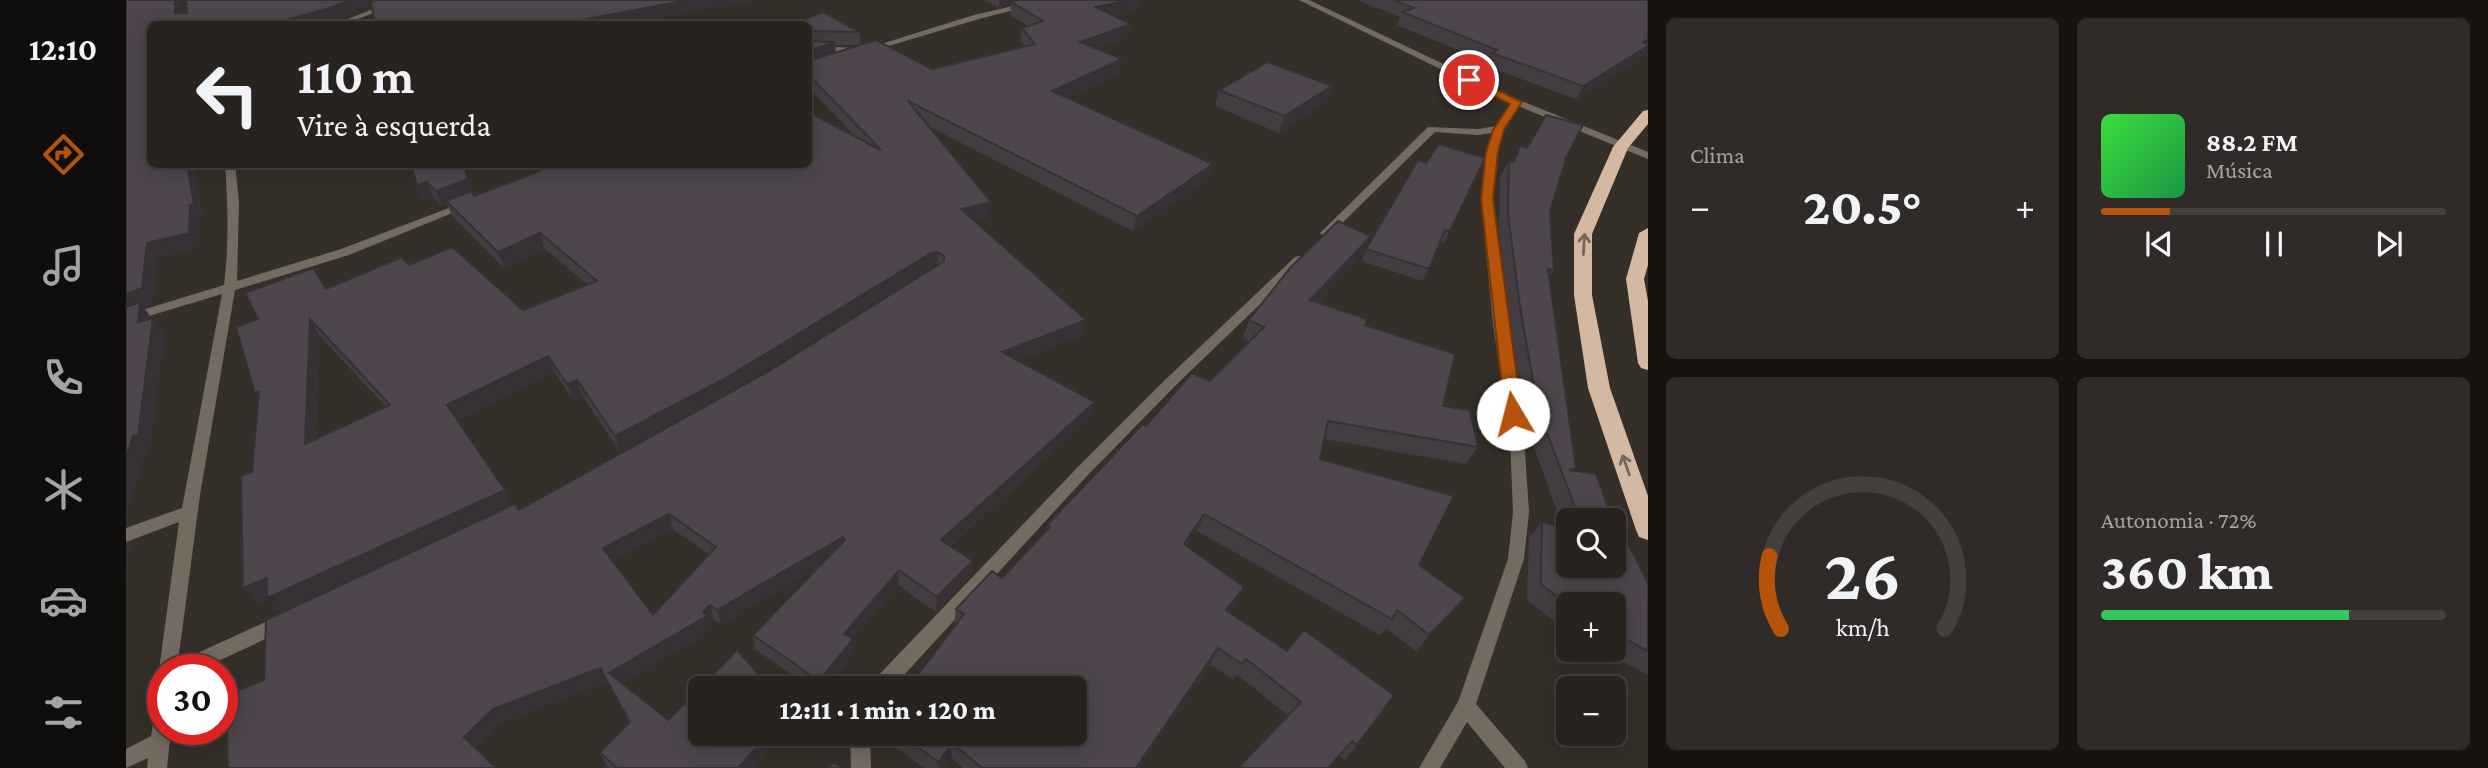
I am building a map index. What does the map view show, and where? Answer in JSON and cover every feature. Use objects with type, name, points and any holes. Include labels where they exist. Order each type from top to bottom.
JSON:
[{"type":"highway","points":[[1648,114],[1621,147],[1583,234],[1583,295],[1599,388],[1648,530]]},
{"type":"highway","points":[[1648,233],[1635,279],[1648,363]]},
{"type":"street","points":[[347,21],[403,0]]},
{"type":"street","points":[[842,59],[977,17],[1050,0]]},
{"type":"street","points":[[1303,0],[1516,102],[1648,156]]},
{"type":"street","points":[[812,49],[864,51]]},
{"type":"street","points":[[1429,768],[1466,706],[1516,559],[1521,512],[1517,437],[1500,324],[1487,199],[1492,152],[1499,130],[1516,102]]},
{"type":"street","points":[[890,676],[1107,447],[1432,129],[1478,132],[1499,130]]},
{"type":"street","points":[[171,654],[188,512],[229,289],[235,199],[231,168]]},
{"type":"street","points":[[126,319],[345,252],[478,201]]},
{"type":"street","points":[[126,535],[188,512]]},
{"type":"street","points":[[214,654],[303,612]]},
{"type":"street","points":[[1466,706],[1518,768]]},
{"type":"street","points":[[126,759],[154,745]]},
{"type":"street","points":[[157,768],[158,745]]},
{"type":"street","points":[[860,746],[861,768]]},
{"type":"building","points":[[126,0],[175,0],[175,13],[187,13],[186,0],[350,0],[284,21],[147,21],[147,168],[188,168],[194,204],[190,205],[189,233],[147,243],[142,288],[126,294]]},
{"type":"building","points":[[689,0],[575,21],[374,21],[371,2]]},
{"type":"building","points":[[1017,0],[1129,0],[1096,7],[1131,24],[1080,42],[1122,59],[1052,91],[1213,164],[1137,216],[908,101],[991,202],[961,209],[1086,320],[1002,352],[1095,402],[941,540],[973,561],[937,597],[899,570],[844,634],[853,639],[823,676],[812,676],[753,635],[845,540],[843,537],[717,610],[710,605],[703,612],[707,616],[609,673],[668,720],[688,700],[688,746],[757,746],[738,768],[617,768],[600,752],[630,722],[600,668],[493,709],[464,737],[496,768],[228,768],[227,745],[238,745],[238,690],[264,680],[266,620],[515,504],[519,510],[771,370],[944,261],[944,256],[938,252],[931,253],[724,379],[615,436],[577,380],[567,384],[548,356],[447,405],[505,490],[267,598],[267,578],[243,588],[241,476],[252,472],[259,392],[255,393],[236,327],[258,319],[245,293],[313,268],[326,289],[402,257],[409,265],[452,247],[523,310],[597,281],[540,233],[498,252],[446,201],[472,191],[474,196],[540,171],[538,168],[812,168],[812,114],[881,150],[812,78],[812,60],[876,40],[932,69],[1035,44],[1022,28],[1043,21],[1011,2]],"holes":[[[310,319],[390,405],[305,444]],[[669,514],[716,547],[653,615],[603,548]]]},
{"type":"building","points":[[1393,0],[1648,0],[1648,39],[1643,42],[1648,46],[1583,86],[1492,53],[1497,50],[1402,12],[1414,8]]},
{"type":"building","points":[[823,12],[860,32],[812,31],[812,21],[800,21]]},
{"type":"building","points":[[812,41],[835,42],[812,50]]},
{"type":"building","points":[[1268,62],[1332,86],[1284,116],[1219,90]]},
{"type":"building","points":[[1546,115],[1583,125],[1566,158],[1550,212],[1554,270],[1548,269],[1576,468],[1569,470],[1596,474],[1609,508],[1575,508],[1538,409],[1520,307],[1508,214],[1509,161],[1514,162],[1520,146],[1527,148]]},
{"type":"building","points":[[1439,144],[1485,158],[1450,231],[1445,230],[1429,269],[1366,249],[1418,160],[1426,163]]},
{"type":"building","points":[[412,168],[464,168],[468,179],[436,191],[427,182],[417,185]]},
{"type":"building","points":[[1338,221],[1371,236],[1310,300],[1367,319],[1365,325],[1455,354],[1443,406],[1470,410],[1478,447],[1328,421],[1320,459],[1454,496],[1419,565],[1465,598],[1429,635],[1397,610],[1392,619],[1204,514],[1184,544],[1244,587],[1226,610],[1287,651],[1304,630],[1394,695],[1357,745],[1352,741],[1328,768],[1242,768],[1240,766],[1301,702],[1246,659],[1242,664],[1218,648],[1136,768],[982,768],[956,746],[1087,746],[1087,676],[917,676],[964,614],[956,609],[992,571],[1002,578],[1050,527],[1047,525],[1143,424],[1146,426],[1192,373],[1210,381],[1264,327],[1249,320],[1290,268]]},
{"type":"building","points":[[140,302],[138,322],[153,318],[138,435],[133,436],[126,458],[126,307]]},
{"type":"building","points":[[1542,522],[1556,526],[1556,578],[1626,578],[1626,546],[1630,547],[1648,583],[1648,651],[1626,639],[1626,592],[1556,592],[1556,596],[1541,584]]},
{"type":"building","points":[[737,650],[760,676],[712,676]]},
{"type":"building","points":[[916,746],[950,746],[939,762]]},
{"type":"building","points":[[835,762],[840,768],[827,768]]},
{"type":"route","points":[[1469,80],[1516,102],[1499,130],[1492,152],[1487,199],[1500,324],[1513,414]]}]
